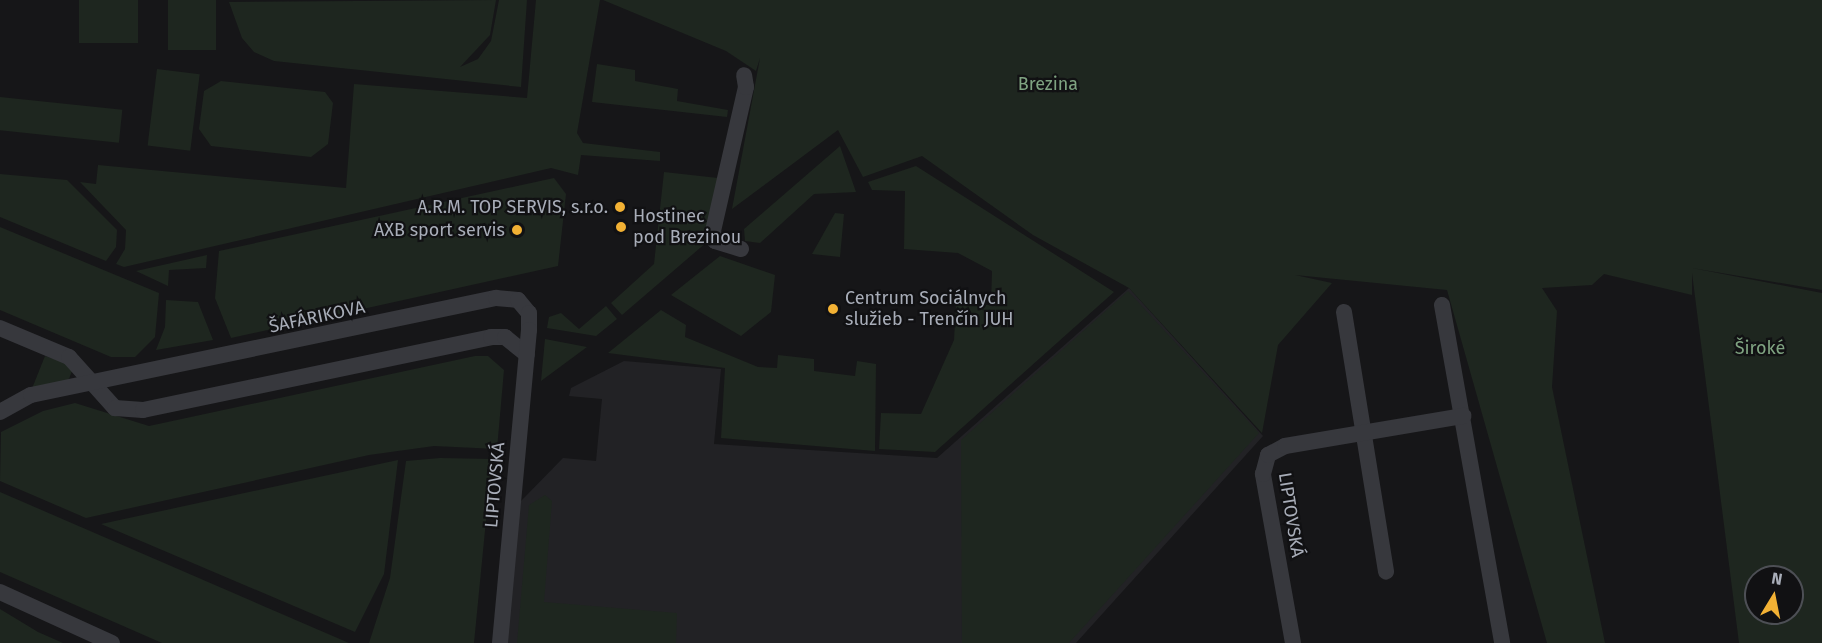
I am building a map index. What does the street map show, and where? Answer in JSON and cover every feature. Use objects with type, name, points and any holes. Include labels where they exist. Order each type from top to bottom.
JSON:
[{"type":"street","points":[[741,249],[715,241],[713,231],[746,87],[744,75]]},
{"type":"street","name":"ŠAFÁRIKOVA","points":[[91,382],[496,298],[525,305],[529,330]]},
{"type":"street","points":[[1442,305],[1502,643]]},
{"type":"street","points":[[1344,312],[1386,572]]},
{"type":"street","points":[[0,328],[69,357],[115,408],[143,410],[491,337],[505,337],[527,355]]},
{"type":"street","name":"LIPTOVSKÁ","points":[[500,643],[529,330]]},
{"type":"street","points":[[0,412],[31,395],[91,382]]},
{"type":"street","name":"LIPTOVSKÁ","points":[[1293,643],[1264,463],[1285,446],[1463,416]]},
{"type":"street","points":[[0,592],[112,643]]},
{"type":"shaded area","points":[[1129,288],[1263,436],[1076,643],[507,643],[520,502],[563,458],[596,461],[602,399],[569,396],[571,388],[624,361],[721,369],[714,444],[937,458]]},
{"type":"green space","points":[[79,0],[138,0],[138,43],[79,43]]},
{"type":"green space","points":[[168,0],[216,0],[216,50],[168,50]]},
{"type":"green space","points":[[496,0],[490,35],[460,67],[478,59],[491,41],[499,0],[527,0],[521,87],[274,61],[254,52],[242,38],[229,2]]},
{"type":"green space","points":[[536,0],[600,0],[577,133],[583,143],[660,152],[660,161],[581,155],[578,175],[551,168],[124,267],[116,264],[125,249],[126,230],[80,182],[96,184],[98,165],[346,188],[354,84],[527,98]]},
{"type":"green space","points":[[603,0],[1822,0],[1822,290],[1692,268],[1822,293],[1822,643],[1739,643],[1692,273],[1692,295],[1604,274],[1592,285],[1542,288],[1557,311],[1552,387],[1605,643],[1547,643],[1447,290],[1295,275],[1332,283],[1278,345],[1262,433],[1129,288],[1033,235],[922,156],[863,177],[838,130],[732,209],[760,58],[756,71],[726,51]]},
{"type":"green space","points":[[597,64],[635,70],[635,81],[678,89],[677,101],[728,110],[727,117],[592,102]]},
{"type":"green space","points":[[157,69],[200,74],[190,151],[148,145]]},
{"type":"green space","points":[[221,81],[325,92],[333,103],[328,144],[311,157],[211,146],[199,129],[204,91]]},
{"type":"green space","points":[[0,97],[122,110],[119,143],[0,130]]},
{"type":"green space","points":[[840,146],[856,192],[814,194],[760,243],[745,241],[744,229]]},
{"type":"green space","points":[[916,166],[1114,292],[935,452],[879,449],[881,413],[921,414],[954,340],[956,304],[991,305],[992,271],[958,253],[904,249],[905,191],[872,190],[868,182]]},
{"type":"green space","points":[[664,172],[718,178],[707,242],[622,315],[611,303],[654,264]]},
{"type":"green space","points":[[0,174],[67,180],[117,230],[116,247],[106,261],[0,217]]},
{"type":"green space","points":[[554,178],[566,194],[558,266],[231,338],[215,298],[219,251]]},
{"type":"green space","points":[[835,213],[844,214],[840,257],[812,254]]},
{"type":"green space","points":[[0,227],[159,293],[155,337],[135,357],[111,357],[0,310]]},
{"type":"green space","points":[[207,255],[206,268],[169,270],[168,286],[136,271]]},
{"type":"green space","points":[[720,256],[775,275],[771,312],[741,336],[671,295]]},
{"type":"green space","points":[[1128,291],[1259,433],[1069,643],[962,643],[961,440]]},
{"type":"green space","points":[[166,300],[198,302],[213,340],[156,350],[165,327]]},
{"type":"green space","points":[[606,306],[617,319],[596,336],[547,328],[549,317],[561,313],[579,329]]},
{"type":"green space","points":[[661,310],[686,325],[685,337],[758,367],[777,368],[778,355],[814,359],[814,371],[855,376],[857,361],[876,364],[875,451],[721,438],[725,368],[608,353]]},
{"type":"green space","points":[[545,339],[587,347],[541,381]]},
{"type":"green space","points":[[45,356],[67,363],[72,371],[67,384],[31,391]]},
{"type":"green space","points":[[475,356],[488,356],[504,370],[497,449],[434,446],[369,455],[86,518],[0,481],[1,432],[43,411],[75,403],[149,426]]},
{"type":"green space","points":[[440,458],[492,459],[474,643],[369,643],[390,578],[406,461]]},
{"type":"green space","points":[[398,460],[384,574],[355,632],[101,524]]},
{"type":"green space","points":[[0,492],[349,643],[162,643],[0,572]]},
{"type":"green space","points":[[545,495],[552,501],[544,602],[677,613],[676,643],[517,643],[529,505]]},
{"type":"green space","points":[[0,609],[38,632],[63,643],[0,643]]},
{"type":"place","name":"A.R.M. TOP SERVIS, s.r.o.","points":[[620,207]]},
{"type":"place","name":"Hostinec pod Brezinou","points":[[621,227]]},
{"type":"place","name":"AXB sport servis","points":[[517,230]]},
{"type":"place","name":"Centrum Sociálnych služieb - Trenčín JUH","points":[[833,309]]},
{"type":"park label","name":"Brezina","points":[[1048,84]]},
{"type":"park label","name":"Široké","points":[[1760,348]]}]
